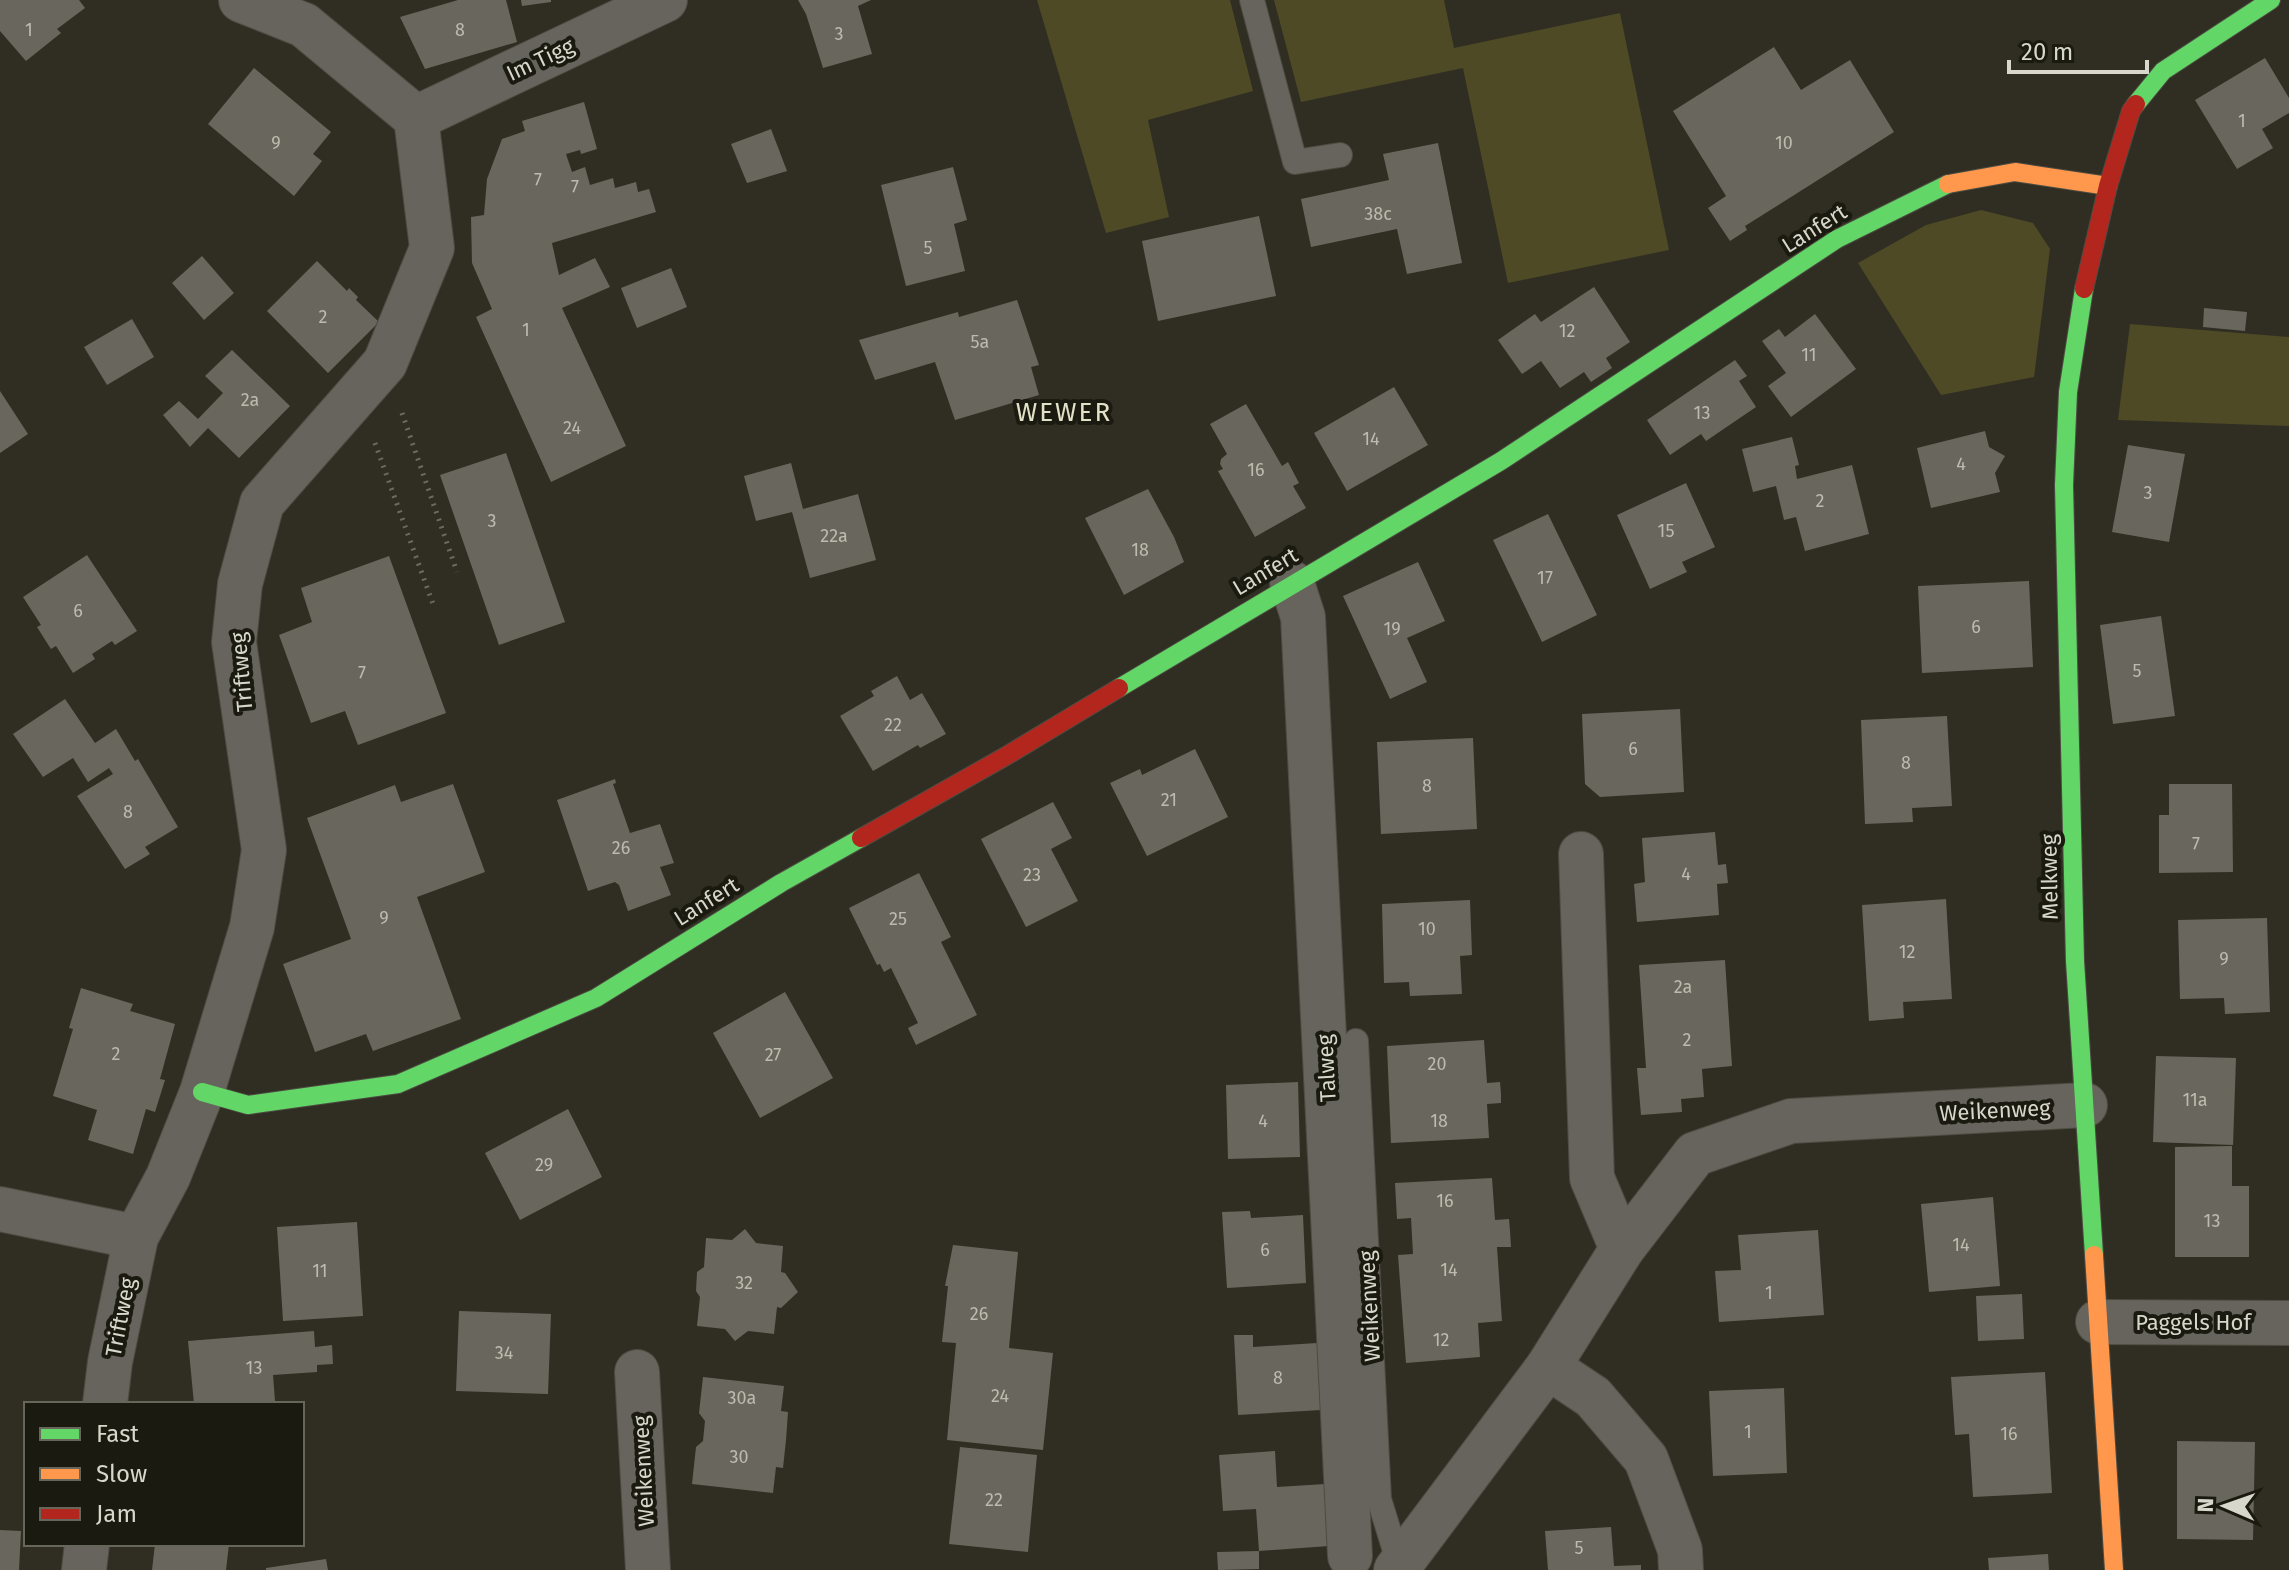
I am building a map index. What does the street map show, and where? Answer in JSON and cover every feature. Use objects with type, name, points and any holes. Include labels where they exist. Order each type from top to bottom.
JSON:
[{"type":"street","points":[[241,0],[304,25],[416,118]]},
{"type":"street","name":"Im Tigg","points":[[416,118],[665,0]]},
{"type":"street","points":[[2108,186],[2131,111],[2163,71],[2271,0]]},
{"type":"street","name":"Triftweg","points":[[105,1402],[110,1362],[136,1237],[168,1177],[202,1092],[252,927],[264,850],[234,642],[240,584],[262,503],[371,378],[432,248],[416,118]]},
{"type":"street","name":"Lanfert","points":[[202,1092],[248,1105],[398,1084],[596,998],[781,883],[1006,756],[1501,461],[1837,239],[1944,185],[2015,172],[2108,186]]},
{"type":"street","name":"Melkweg","points":[[2108,186],[2082,298],[2068,392],[2064,485],[2075,961],[2114,1570]]},
{"type":"street","name":"Talweg","points":[[1292,583],[1303,617],[1350,1556]]},
{"type":"street","points":[[1581,854],[1592,1178],[1622,1249]]},
{"type":"street","name":"Weikenweg","points":[[1398,1568],[1548,1367],[1622,1249],[1695,1154],[1791,1121],[2085,1105]]},
{"type":"street","points":[[0,1209],[136,1237]]},
{"type":"street","name":"Paggels Hof","points":[[2098,1322],[2289,1323]]},
{"type":"street","points":[[1548,1367],[1593,1397],[1646,1459],[1680,1550],[1681,1570]]},
{"type":"street","name":"Weikenweg","points":[[637,1372],[648,1570]]},
{"type":"street","points":[[84,1570],[87,1546]]},
{"type":"lane","points":[[1252,0],[1295,162],[1340,155]]},
{"type":"lane","name":"Weikenweg","points":[[1356,1041],[1379,1499],[1398,1568]]},
{"type":"path","points":[[371,378],[457,572]]},
{"type":"path","points":[[371,378],[433,604]]},
{"type":"shaded area","points":[[1037,0],[1230,0],[1253,91],[1148,120],[1169,217],[1106,233]]},
{"type":"shaded area","points":[[1274,0],[1444,0],[1454,48],[1620,13],[1669,250],[1508,283],[1463,68],[1301,102]]},
{"type":"shaded area","points":[[1981,210],[2033,223],[2050,249],[2034,377],[1941,395],[1858,263],[1926,225]]},
{"type":"shaded area","points":[[2130,324],[2289,337],[2289,426],[2118,420]]},
{"type":"building","points":[[0,0],[79,0],[85,8],[57,29],[61,33],[26,61],[0,31]]},
{"type":"building","points":[[458,0],[506,0],[517,42],[425,69],[400,17]]},
{"type":"building","points":[[521,0],[551,0],[551,2],[522,6]]},
{"type":"building","points":[[798,0],[871,0],[858,6],[872,54],[823,68],[806,14]]},
{"type":"building","points":[[1774,47],[1801,90],[1850,60],[1894,132],[1745,226],[1747,230],[1730,241],[1708,208],[1726,196],[1673,111]]},
{"type":"building","points":[[2265,58],[2289,98],[2289,113],[2262,129],[2273,148],[2237,169],[2195,100]]},
{"type":"building","points":[[254,68],[331,132],[313,154],[322,161],[294,196],[208,124]]},
{"type":"building","points":[[584,102],[597,149],[566,154],[572,172],[585,167],[590,185],[613,178],[615,188],[636,182],[638,192],[649,189],[656,212],[552,243],[559,275],[595,258],[610,287],[562,308],[626,446],[551,482],[476,317],[492,309],[472,263],[471,217],[484,215],[487,179],[502,139],[525,131],[522,121]]},
{"type":"building","points":[[771,129],[787,171],[747,183],[731,144]]},
{"type":"building","points":[[1438,143],[1462,263],[1407,274],[1397,229],[1311,247],[1301,199],[1389,180],[1383,154]]},
{"type":"building","points":[[953,167],[967,220],[954,224],[965,271],[906,286],[881,185]]},
{"type":"building","points":[[1259,216],[1276,296],[1158,321],[1142,241]]},
{"type":"building","points":[[202,256],[234,293],[204,320],[172,283]]},
{"type":"building","points":[[317,261],[347,291],[349,288],[358,297],[356,300],[379,322],[328,373],[267,311]]},
{"type":"building","points":[[671,268],[687,307],[637,328],[621,288]]},
{"type":"building","points":[[1594,287],[1630,342],[1606,358],[1612,368],[1591,382],[1584,372],[1560,388],[1541,361],[1522,374],[1498,340],[1535,314],[1541,322]]},
{"type":"building","points":[[1017,300],[1039,365],[1031,367],[1039,395],[955,420],[935,362],[875,380],[859,340],[958,312],[959,317]]},
{"type":"building","points":[[2204,308],[2247,312],[2245,331],[2203,327]]},
{"type":"building","points":[[1815,314],[1856,369],[1791,417],[1768,386],[1786,373],[1762,341],[1779,329],[1785,337]]},
{"type":"building","points":[[132,319],[154,357],[107,385],[84,347]]},
{"type":"building","points":[[232,350],[290,406],[239,458],[208,428],[190,447],[163,415],[179,401],[198,419],[223,393],[205,376]]},
{"type":"building","points":[[1735,360],[1747,376],[1739,381],[1756,407],[1706,441],[1701,434],[1670,455],[1647,420]]},
{"type":"building","points":[[1394,387],[1428,445],[1347,491],[1314,433]]},
{"type":"building","points":[[0,391],[28,434],[0,453]]},
{"type":"building","points":[[1246,404],[1282,466],[1288,462],[1299,483],[1293,486],[1306,508],[1255,537],[1218,471],[1223,469],[1221,459],[1227,454],[1210,424]]},
{"type":"building","points":[[1985,431],[1989,447],[2005,456],[1995,473],[2000,492],[1931,508],[1917,448]]},
{"type":"building","points":[[1792,437],[1799,465],[1795,466],[1797,479],[1852,465],[1869,534],[1805,551],[1796,517],[1784,520],[1776,486],[1753,492],[1742,449]]},
{"type":"building","points":[[2128,445],[2185,454],[2169,542],[2112,532]]},
{"type":"building","points":[[506,453],[565,622],[499,645],[440,475]]},
{"type":"building","points":[[791,463],[803,509],[858,494],[876,560],[810,578],[792,512],[756,521],[744,476]]},
{"type":"building","points":[[1686,483],[1715,547],[1682,562],[1687,572],[1650,589],[1617,515]]},
{"type":"building","points":[[1148,489],[1184,562],[1124,595],[1085,518]]},
{"type":"building","points":[[1548,514],[1597,615],[1542,642],[1493,540]]},
{"type":"building","points":[[87,555],[137,631],[115,645],[112,641],[92,654],[95,659],[73,673],[56,646],[51,649],[49,646],[37,627],[41,625],[23,597]]},
{"type":"building","points":[[389,556],[446,713],[358,745],[345,711],[311,723],[279,635],[312,622],[301,588]]},
{"type":"building","points":[[1418,562],[1445,621],[1407,638],[1427,682],[1390,699],[1343,596]]},
{"type":"building","points":[[2029,581],[2033,667],[1922,673],[1918,586]]},
{"type":"building","points":[[2161,616],[2175,716],[2113,724],[2100,625]]},
{"type":"building","points":[[897,676],[910,700],[922,693],[946,734],[920,748],[918,745],[873,771],[840,716],[874,696],[871,691]]},
{"type":"building","points":[[65,699],[95,743],[116,729],[135,761],[138,759],[178,827],[145,847],[150,854],[125,869],[77,796],[113,774],[109,768],[88,782],[73,758],[43,777],[13,734]]},
{"type":"building","points":[[1680,709],[1684,792],[1600,797],[1585,784],[1582,714]]},
{"type":"building","points":[[1947,716],[1952,806],[1912,808],[1913,822],[1865,824],[1861,720]]},
{"type":"building","points":[[1473,738],[1477,829],[1381,834],[1377,742]]},
{"type":"building","points":[[1195,749],[1228,817],[1147,856],[1110,783],[1140,769],[1142,775]]},
{"type":"building","points":[[615,779],[616,783],[613,784],[630,833],[660,824],[674,863],[660,867],[671,895],[628,911],[619,885],[615,882],[588,891],[557,800]]},
{"type":"building","points":[[453,784],[485,872],[417,897],[461,1019],[373,1051],[366,1034],[315,1052],[283,964],[351,939],[307,818],[395,785],[401,802]]},
{"type":"building","points":[[2169,784],[2232,784],[2233,872],[2159,873],[2159,815],[2169,815]]},
{"type":"building","points":[[1053,802],[1072,838],[1051,849],[1078,901],[1026,927],[981,839]]},
{"type":"building","points":[[1715,832],[1718,865],[1726,864],[1728,883],[1717,884],[1719,915],[1637,922],[1634,884],[1645,882],[1642,838]]},
{"type":"building","points":[[919,873],[951,937],[941,942],[977,1015],[916,1045],[908,1028],[918,1023],[891,968],[884,972],[880,964],[877,965],[849,908]]},
{"type":"building","points":[[1946,899],[1952,999],[1903,1002],[1904,1018],[1869,1021],[1862,905]]},
{"type":"building","points":[[1470,900],[1472,955],[1460,956],[1462,994],[1410,996],[1409,982],[1384,983],[1382,904]]},
{"type":"building","points":[[2267,918],[2270,1012],[2225,1014],[2224,998],[2180,999],[2178,920]]},
{"type":"building","points":[[1725,960],[1732,1066],[1702,1069],[1704,1097],[1681,1099],[1682,1112],[1641,1115],[1637,1068],[1646,1068],[1639,965]]},
{"type":"building","points":[[81,988],[133,1004],[130,1011],[175,1024],[160,1079],[165,1080],[155,1112],[146,1109],[133,1154],[88,1140],[97,1110],[53,1096],[73,1029],[69,1028]]},
{"type":"building","points":[[785,992],[833,1078],[760,1118],[713,1033]]},
{"type":"building","points":[[1484,1040],[1487,1083],[1500,1082],[1501,1094],[1501,1103],[1487,1104],[1489,1138],[1391,1143],[1387,1046]]},
{"type":"building","points":[[2156,1056],[2236,1058],[2233,1145],[2153,1142]]},
{"type":"building","points":[[1298,1082],[1300,1157],[1228,1159],[1226,1085]]},
{"type":"building","points":[[568,1109],[602,1177],[520,1220],[485,1153]]},
{"type":"building","points":[[2232,1146],[2232,1186],[2249,1186],[2249,1257],[2175,1257],[2175,1147]]},
{"type":"building","points":[[1492,1178],[1495,1220],[1509,1219],[1510,1231],[1511,1247],[1497,1247],[1502,1321],[1478,1323],[1480,1357],[1406,1363],[1398,1255],[1413,1254],[1411,1218],[1397,1219],[1395,1183]]},
{"type":"building","points":[[1993,1197],[2000,1286],[1929,1292],[1921,1204]]},
{"type":"building","points":[[1250,1211],[1251,1218],[1303,1215],[1306,1283],[1227,1288],[1222,1212]]},
{"type":"building","points":[[357,1222],[363,1316],[283,1321],[277,1227]]},
{"type":"building","points":[[745,1229],[756,1243],[783,1246],[781,1272],[785,1273],[798,1292],[781,1308],[777,1307],[774,1334],[748,1331],[735,1341],[725,1329],[697,1326],[700,1297],[696,1291],[697,1272],[704,1267],[706,1238],[732,1240]]},
{"type":"building","points":[[1818,1230],[1824,1315],[1719,1322],[1715,1271],[1741,1270],[1738,1235]]},
{"type":"building","points":[[953,1245],[1018,1252],[1009,1348],[1053,1353],[1043,1450],[947,1440],[956,1343],[942,1342],[948,1286],[945,1286]]},
{"type":"building","points":[[2022,1294],[2024,1339],[1978,1341],[1976,1296]]},
{"type":"building","points":[[459,1311],[551,1314],[548,1394],[456,1391]]},
{"type":"building","points":[[314,1331],[315,1347],[332,1345],[333,1364],[317,1365],[317,1372],[273,1375],[275,1401],[194,1402],[188,1341]]},
{"type":"building","points":[[1234,1335],[1253,1335],[1253,1347],[1317,1343],[1321,1410],[1238,1415]]},
{"type":"building","points":[[2045,1372],[2052,1493],[1973,1497],[1969,1434],[1955,1435],[1951,1377]]},
{"type":"building","points":[[703,1377],[784,1386],[781,1411],[788,1412],[786,1440],[783,1468],[776,1467],[773,1493],[692,1484],[696,1447],[703,1441],[705,1421],[699,1413]]},
{"type":"building","points":[[1784,1388],[1787,1473],[1713,1476],[1709,1391]]},
{"type":"building","points":[[2177,1441],[2255,1442],[2253,1540],[2177,1539]]},
{"type":"building","points":[[960,1447],[1037,1455],[1028,1552],[949,1544]]},
{"type":"building","points":[[1275,1451],[1277,1487],[1325,1484],[1329,1546],[1259,1551],[1256,1509],[1223,1511],[1219,1455]]},
{"type":"building","points":[[1611,1527],[1614,1566],[1641,1565],[1641,1570],[1548,1570],[1545,1531]]},
{"type":"building","points":[[0,1530],[21,1531],[19,1570],[0,1570]]},
{"type":"building","points":[[155,1546],[229,1546],[226,1570],[152,1570]]},
{"type":"building","points":[[1259,1551],[1259,1569],[1218,1570],[1217,1552]]},
{"type":"building","points":[[2048,1554],[2049,1570],[1989,1570],[1988,1558]]},
{"type":"building","points":[[326,1559],[328,1570],[266,1570],[266,1568]]},
{"type":"traffic: fast","points":[[2136,104],[2163,71],[2271,0]]},
{"type":"traffic: fast","points":[[1119,688],[1501,461],[1837,239],[1948,184]]},
{"type":"traffic: fast","points":[[2084,289],[2068,392],[2064,485],[2075,961],[2094,1255]]},
{"type":"traffic: fast","points":[[202,1092],[248,1105],[398,1084],[596,998],[781,883],[861,838]]},
{"type":"traffic: slow","points":[[1948,184],[2015,172],[2108,186]]},
{"type":"traffic: slow","points":[[2094,1255],[2114,1570]]},
{"type":"traffic: jam","points":[[2084,289],[2108,186],[2131,111],[2136,104]]},
{"type":"traffic: jam","points":[[861,838],[1119,688]]},
{"type":"district","name":"WEWER","points":[[1064,412]]}]
